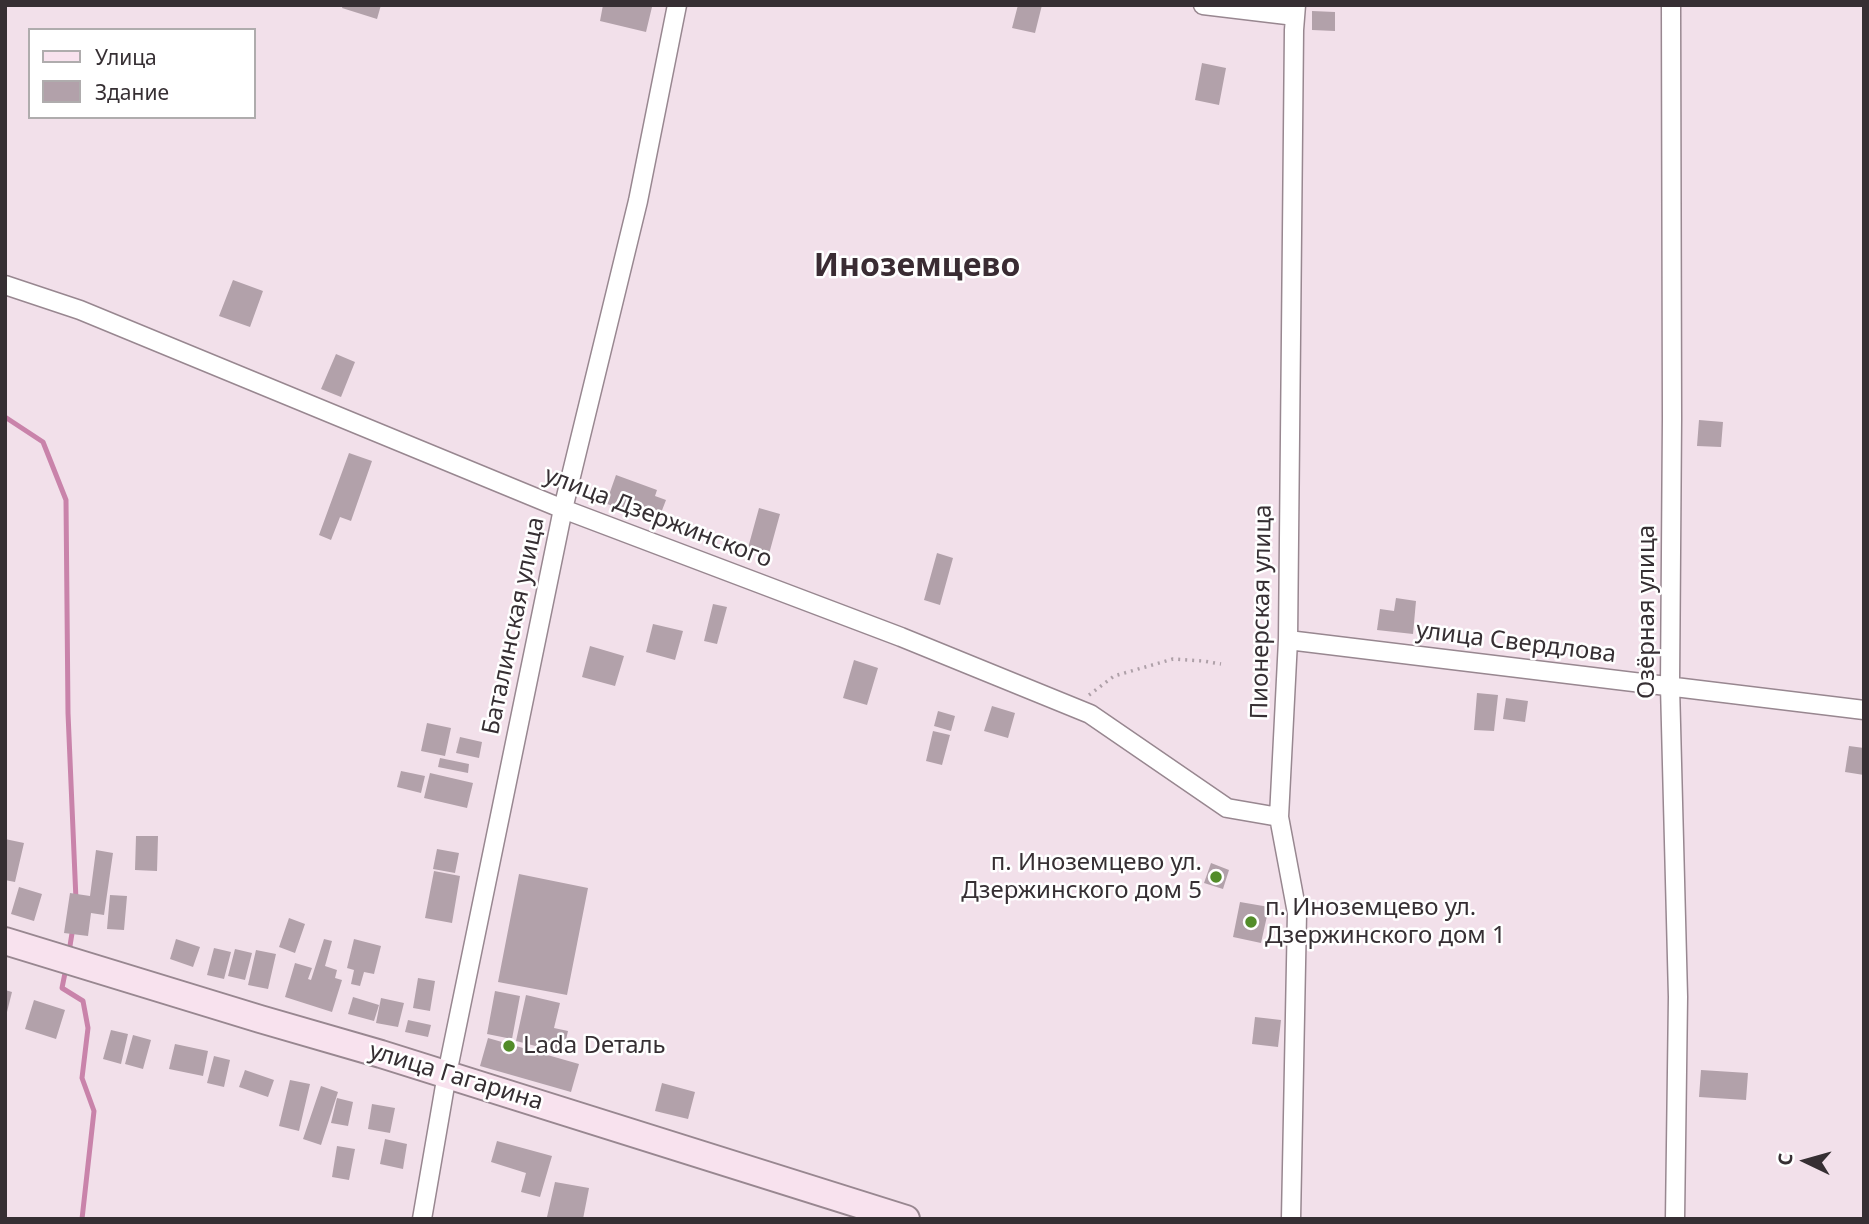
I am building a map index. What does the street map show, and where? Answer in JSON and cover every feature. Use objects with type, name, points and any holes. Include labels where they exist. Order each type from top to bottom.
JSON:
[{"type":"main road","name":"улица Гагарина","points":[[5,941],[447,1074],[906,1219]]},
{"type":"street","name":"Баталинская улица","points":[[422,1219],[447,1074],[563,509],[638,201],[677,5]]},
{"type":"street","points":[[1203,5],[1296,11]]},
{"type":"street","name":"Озёрная улица","points":[[1671,5],[1670,686],[1678,997],[1675,1219]]},
{"type":"street","name":"Пионерская улица","points":[[1291,1219],[1297,913],[1279,817],[1288,640],[1296,11]]},
{"type":"street","name":"улица Дзержинского","points":[[5,285],[80,310],[563,509],[901,637],[1090,714],[1227,808],[1279,817]]},
{"type":"street","name":"улица Свердлова","points":[[1288,640],[1864,710]]},
{"type":"path","points":[[1073,707],[1114,676],[1140,668],[1173,659],[1221,664]]},
{"type":"building","points":[[343,5],[381,5],[377,19],[342,8]]},
{"type":"building","points":[[603,5],[652,7],[646,32],[600,21]]},
{"type":"building","points":[[1018,5],[1042,5],[1035,33],[1012,28]]},
{"type":"building","points":[[1312,11],[1335,12],[1335,31],[1312,30]]},
{"type":"building","points":[[1202,63],[1226,68],[1219,105],[1195,100]]},
{"type":"building","points":[[233,280],[263,291],[250,327],[219,316]]},
{"type":"building","points":[[336,354],[355,362],[341,397],[321,389]]},
{"type":"building","points":[[1699,420],[1723,422],[1721,447],[1697,446]]},
{"type":"building","points":[[349,453],[372,461],[351,521],[340,517],[331,540],[319,535]]},
{"type":"building","points":[[616,475],[657,490],[655,496],[666,500],[661,513],[628,501],[625,510],[595,500],[599,488],[610,492]]},
{"type":"building","points":[[759,508],[780,514],[769,554],[748,548]]},
{"type":"building","points":[[937,553],[953,558],[940,605],[924,600]]},
{"type":"building","points":[[1396,598],[1416,601],[1413,634],[1377,630],[1380,609],[1394,611]]},
{"type":"building","points":[[713,604],[727,607],[717,644],[704,641]]},
{"type":"building","points":[[653,624],[683,631],[675,660],[646,652]]},
{"type":"building","points":[[590,646],[624,656],[615,686],[582,677]]},
{"type":"building","points":[[854,660],[878,668],[867,705],[843,698]]},
{"type":"building","points":[[1477,693],[1498,695],[1494,731],[1474,730]]},
{"type":"building","points":[[1506,698],[1528,701],[1525,722],[1503,719]]},
{"type":"building","points":[[992,706],[1015,713],[1008,738],[984,731]]},
{"type":"building","points":[[938,711],[955,716],[951,731],[934,726]]},
{"type":"building","points":[[427,723],[451,728],[445,756],[421,751]]},
{"type":"building","points":[[933,731],[950,735],[942,765],[926,761]]},
{"type":"building","points":[[460,737],[482,742],[479,758],[456,753]]},
{"type":"building","points":[[1849,746],[1864,748],[1864,775],[1845,772]]},
{"type":"building","points":[[440,758],[469,764],[468,773],[438,767]]},
{"type":"building","points":[[401,771],[425,776],[421,793],[397,787]]},
{"type":"building","points":[[430,773],[473,783],[467,808],[424,798]]},
{"type":"building","points":[[136,836],[158,836],[157,871],[135,870]]},
{"type":"building","points":[[5,839],[24,843],[15,882],[5,880]]},
{"type":"building","points":[[437,849],[459,853],[455,873],[433,869]]},
{"type":"building","points":[[96,850],[113,853],[104,915],[91,913],[88,936],[64,933],[70,893],[90,896]]},
{"type":"building","name":"п. Иноземцево ул. Дзержинского дом 5","points":[[1211,863],[1229,870],[1223,889],[1204,883]]},
{"type":"building","points":[[434,871],[460,876],[452,923],[425,918]]},
{"type":"building","points":[[519,874],[588,888],[567,995],[498,982]]},
{"type":"building","points":[[19,887],[42,894],[34,921],[11,914]]},
{"type":"building","points":[[110,895],[127,896],[124,930],[107,929]]},
{"type":"building","name":"п. Иноземцево ул. Дзержинского дом 1","points":[[1240,902],[1269,907],[1261,943],[1233,937]]},
{"type":"building","points":[[289,918],[305,924],[295,953],[279,947]]},
{"type":"building","points":[[176,939],[200,947],[193,967],[170,959]]},
{"type":"building","points":[[324,939],[332,941],[325,966],[337,970],[335,978],[342,980],[332,1012],[285,997],[295,963],[312,968],[308,979],[311,980]]},
{"type":"building","points":[[354,939],[381,946],[374,974],[364,972],[360,986],[351,984],[354,970],[347,968]]},
{"type":"building","points":[[214,948],[231,952],[224,979],[207,975]]},
{"type":"building","points":[[235,949],[252,953],[245,980],[228,976]]},
{"type":"building","points":[[256,950],[276,954],[268,989],[248,985]]},
{"type":"building","points":[[418,978],[435,981],[430,1011],[413,1008]]},
{"type":"building","points":[[5,990],[12,992],[6,1016],[5,1015]]},
{"type":"building","points":[[495,991],[520,996],[512,1039],[487,1034]]},
{"type":"building","points":[[526,995],[560,1003],[554,1028],[568,1031],[563,1053],[516,1041]]},
{"type":"building","points":[[353,997],[379,1005],[374,1021],[348,1014]]},
{"type":"building","points":[[381,998],[404,1003],[398,1027],[376,1023]]},
{"type":"building","points":[[34,1000],[65,1010],[56,1039],[25,1029]]},
{"type":"building","points":[[1255,1017],[1281,1020],[1278,1047],[1252,1044]]},
{"type":"building","points":[[408,1020],[431,1025],[428,1037],[405,1032]]},
{"type":"building","points":[[111,1030],[128,1034],[121,1064],[103,1059]]},
{"type":"building","points":[[133,1035],[151,1040],[143,1069],[125,1064]]},
{"type":"building","points":[[488,1038],[579,1064],[571,1092],[480,1066]]},
{"type":"building","points":[[175,1044],[208,1051],[203,1076],[169,1069]]},
{"type":"building","points":[[214,1056],[230,1060],[224,1087],[207,1083]]},
{"type":"building","points":[[245,1070],[274,1080],[268,1097],[239,1087]]},
{"type":"building","points":[[1701,1070],[1748,1073],[1746,1100],[1699,1097]]},
{"type":"building","points":[[290,1080],[310,1084],[299,1131],[279,1126]]},
{"type":"building","points":[[662,1083],[695,1092],[688,1119],[655,1111]]},
{"type":"building","points":[[321,1086],[338,1092],[321,1145],[303,1139]]},
{"type":"building","points":[[337,1098],[353,1102],[348,1126],[331,1123]]},
{"type":"building","points":[[372,1104],[395,1108],[390,1133],[368,1129]]},
{"type":"building","points":[[385,1139],[407,1144],[403,1169],[380,1164]]},
{"type":"building","points":[[497,1141],[552,1156],[540,1197],[521,1192],[526,1173],[491,1162]]},
{"type":"building","points":[[337,1146],[355,1149],[349,1180],[332,1177]]},
{"type":"building","points":[[555,1182],[589,1188],[583,1219],[547,1217]]},
{"type":"waterway","points":[[5,417],[43,442],[66,500],[68,713],[76,900]]},
{"type":"waterway","points":[[69,952],[73,927]]},
{"type":"waterway","points":[[66,968],[62,988],[83,1001],[88,1028],[82,1078],[94,1111],[82,1219]]},
{"type":"place","name":"п. Иноземцево ул. Дзержинского дом 5","points":[[1216,877]]},
{"type":"place","name":"п. Иноземцево ул. Дзержинского дом 1","points":[[1251,922]]},
{"type":"place","name":"Lada Dеталь","points":[[509,1046]]},
{"type":"district","name":"Иноземцево","points":[[917,267]]}]
